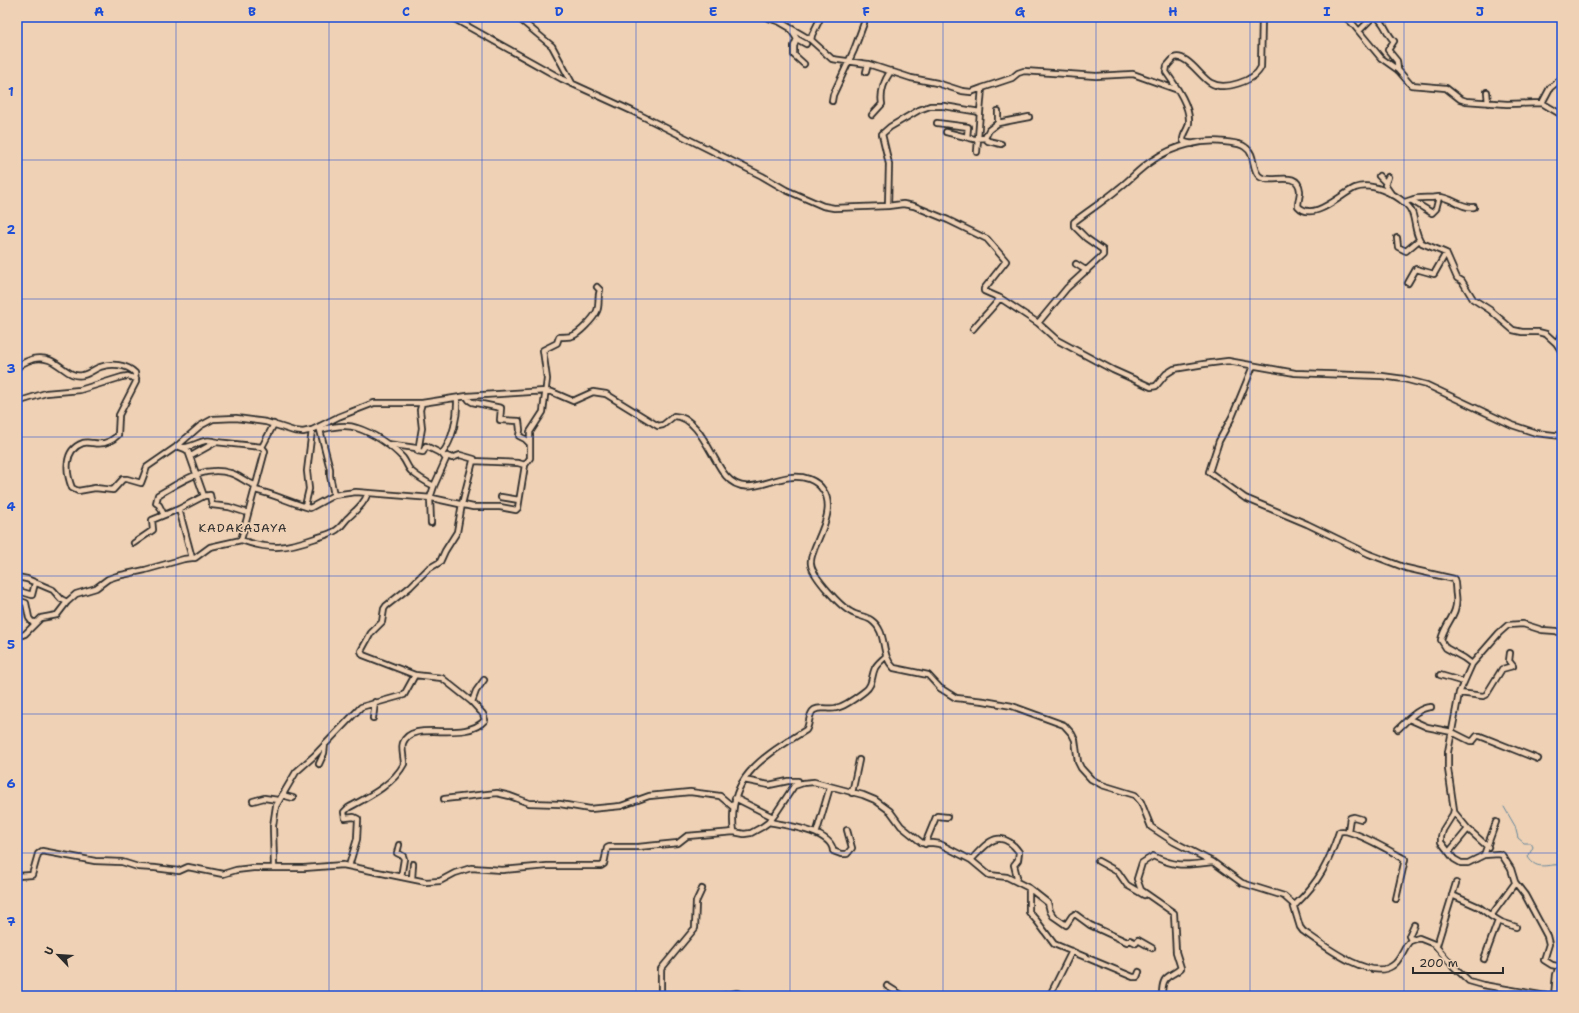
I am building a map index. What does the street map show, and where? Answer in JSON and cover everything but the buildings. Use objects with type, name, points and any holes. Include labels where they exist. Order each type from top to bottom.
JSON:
[{"type":"street","points":[[451,17],[562,79],[632,111],[762,176],[786,190],[823,206],[834,208],[903,204],[922,209],[948,220],[988,241],[1006,262],[984,289],[984,291],[1000,298],[1038,323],[1057,340],[1150,387],[1156,386],[1166,374],[1174,369],[1228,361],[1295,373],[1382,376],[1404,379],[1427,385],[1512,425],[1536,433],[1562,436]]},
{"type":"street","points":[[520,17],[522,21],[552,46],[572,83]]},
{"type":"street","points":[[766,17],[789,27],[811,40],[832,59],[868,64],[911,78],[937,83],[962,91],[971,92],[1012,78],[1018,73],[1024,71],[1096,76],[1133,74],[1178,90]]},
{"type":"street","points":[[1192,144],[1182,140],[1189,121],[1178,90],[1166,72],[1167,66],[1177,57],[1194,66],[1210,83],[1215,85],[1240,83],[1255,76],[1261,67],[1262,17]]},
{"type":"street","points":[[1345,17],[1352,23],[1381,58],[1398,70],[1411,85],[1445,88],[1463,101],[1507,104],[1542,102],[1562,115]]},
{"type":"street","points":[[1359,31],[1373,17]]},
{"type":"street","points":[[1378,17],[1384,23],[1386,32],[1394,41],[1388,50],[1397,61],[1398,70]]},
{"type":"street","points":[[1421,17],[1429,17]]},
{"type":"street","points":[[811,40],[819,21]]},
{"type":"street","points":[[832,101],[833,95],[854,50],[864,23]]},
{"type":"street","points":[[789,27],[797,39],[806,44]]},
{"type":"street","points":[[797,39],[794,55],[804,64]]},
{"type":"street","points":[[866,72],[868,64]]},
{"type":"street","points":[[872,115],[882,104],[881,98],[885,81],[891,71]]},
{"type":"street","points":[[1542,102],[1550,88],[1562,78]]},
{"type":"street","points":[[977,152],[982,88]]},
{"type":"street","points":[[1488,92],[1488,103]]},
{"type":"street","points":[[888,206],[890,164],[882,134],[883,132],[919,110],[930,106],[944,106],[980,112]]},
{"type":"street","points":[[998,111],[998,123]]},
{"type":"street","points":[[985,138],[989,130],[998,123],[1029,117]]},
{"type":"street","points":[[937,124],[968,126],[967,137]]},
{"type":"street","points":[[946,132],[974,139],[985,138],[988,141],[1002,144]]},
{"type":"street","points":[[1038,323],[1067,288],[1103,255],[1104,252],[1074,226],[1074,222],[1118,189],[1154,159],[1169,151],[1209,140],[1246,147],[1250,150],[1254,158],[1257,173],[1260,176],[1269,179],[1289,178],[1297,182],[1300,193],[1298,206],[1303,210],[1308,211],[1324,207],[1335,202],[1356,188],[1372,187],[1405,202],[1413,213],[1419,240],[1422,243],[1446,253],[1457,278],[1462,281],[1473,299],[1490,310],[1513,330],[1546,334],[1556,343],[1562,352]]},
{"type":"street","points":[[1380,176],[1386,183],[1385,185],[1392,195]]},
{"type":"street","points":[[1386,183],[1388,177]]},
{"type":"street","points":[[1411,200],[1432,213],[1436,209],[1439,197]]},
{"type":"street","points":[[1405,202],[1415,198],[1445,197],[1464,206],[1474,207]]},
{"type":"street","points":[[1397,238],[1398,247],[1406,250],[1419,240]]},
{"type":"street","points":[[1408,283],[1416,269],[1434,274],[1446,253]]},
{"type":"street","points":[[1076,264],[1087,271]]},
{"type":"street","points":[[164,515],[159,505],[156,504],[157,496],[197,474],[214,471],[231,473],[255,488],[292,504],[310,508],[334,495],[356,492],[430,498],[462,504],[516,510],[518,508],[526,465],[530,458],[530,432],[543,412],[547,379],[543,350],[557,343],[559,338],[572,336],[591,319],[597,311],[598,295],[600,290],[597,287]]},
{"type":"street","points":[[973,329],[981,319],[992,310],[1000,298]]},
{"type":"street","points":[[1556,343],[1562,335]]},
{"type":"street","points":[[17,368],[26,362],[43,358],[54,361],[67,372],[78,376],[107,365],[123,366],[132,370],[136,375],[131,393],[120,413],[119,431],[116,436],[105,443],[84,442],[75,448],[70,456],[67,472],[72,488],[78,491],[95,488],[112,490],[121,480],[126,479],[141,484],[147,467],[178,445],[200,426],[213,419],[236,418],[274,424],[298,432],[343,426],[357,428],[373,435],[385,443],[403,459],[410,471],[434,486]]},
{"type":"street","points":[[1253,366],[1232,417],[1219,441],[1208,472],[1245,498],[1307,524],[1369,554],[1406,568],[1452,578],[1457,587],[1458,603],[1455,611],[1447,623],[1441,640],[1446,648],[1472,664]]},
{"type":"street","points":[[17,402],[46,393],[80,390],[126,376],[136,379]]},
{"type":"street","points":[[320,428],[374,403],[422,403],[467,396],[545,391],[552,392],[572,401],[593,392],[606,394],[658,426],[663,425],[674,416],[682,417],[693,425],[725,476],[740,485],[750,487],[793,476],[804,477],[819,485],[826,495],[828,508],[824,526],[811,559],[811,568],[838,603],[852,613],[867,618],[875,624],[883,638],[885,657],[896,669],[914,671],[928,675],[940,688],[956,698],[1000,703],[1064,725],[1075,740],[1078,762],[1081,768],[1091,779],[1102,785],[1135,795],[1139,799],[1152,827],[1174,842],[1213,862],[1242,883],[1284,896],[1293,904],[1303,931],[1345,958],[1366,967],[1382,969],[1392,967],[1397,962],[1408,943],[1413,939],[1421,939],[1437,945],[1452,965],[1469,981],[1483,985],[1546,996]]},
{"type":"street","points":[[467,396],[472,402],[501,408],[500,420],[519,421],[519,436],[530,444]]},
{"type":"street","points":[[442,454],[451,438],[458,406],[457,398]]},
{"type":"street","points":[[418,451],[422,428],[420,410],[422,403]]},
{"type":"street","points":[[262,447],[274,424]]},
{"type":"street","points":[[320,428],[330,469],[334,495]]},
{"type":"street","points":[[305,506],[309,489],[307,471],[312,430]]},
{"type":"street","points":[[178,445],[181,447],[186,447],[210,440],[262,447]]},
{"type":"street","points":[[190,456],[216,442]]},
{"type":"street","points":[[385,443],[416,448],[418,451],[423,452],[426,446],[442,454],[446,459]]},
{"type":"street","points":[[178,445],[186,450],[190,456],[204,496]]},
{"type":"street","points":[[241,540],[265,451],[262,447]]},
{"type":"street","points":[[431,523],[430,498],[448,456],[452,458],[460,455],[474,459],[473,461],[518,463],[526,465]]},
{"type":"street","points":[[349,866],[357,839],[358,818],[344,818],[345,810],[368,797],[396,775],[404,764],[403,744],[409,735],[414,732],[426,730],[451,732],[470,730],[484,722],[485,719],[483,714],[472,702],[442,678],[415,675],[369,658],[363,655],[361,650],[372,633],[382,622],[384,609],[386,606],[410,587],[428,569],[440,562],[457,532],[462,504],[473,461]]},
{"type":"street","points":[[17,637],[25,634],[35,622],[45,616],[58,615],[67,602],[76,594],[93,589],[117,576],[184,559],[195,558],[210,547],[241,540],[254,544],[281,548],[332,533],[364,504],[368,493]]},
{"type":"street","points":[[134,543],[153,530],[152,520],[179,510],[204,496],[210,495],[213,506],[229,507],[248,513]]},
{"type":"street","points":[[501,497],[519,500]]},
{"type":"street","points":[[179,510],[192,558]]},
{"type":"street","points":[[17,577],[55,591],[61,599],[67,602]]},
{"type":"street","points":[[35,583],[31,595],[19,591],[17,600],[26,603],[29,618],[32,622],[35,622]]},
{"type":"street","points":[[1488,847],[1468,829],[1454,812],[1448,769],[1448,752],[1459,693],[1472,664],[1499,633],[1508,626],[1523,624],[1542,630],[1556,631],[1562,634]]},
{"type":"street","points":[[1459,693],[1486,695],[1502,669],[1513,666],[1509,661],[1510,653]]},
{"type":"street","points":[[734,832],[733,807],[735,798],[744,780],[764,757],[806,730],[814,710],[840,706],[867,690],[872,684],[876,667],[885,657]]},
{"type":"street","points":[[274,868],[273,821],[278,800],[296,772],[358,710],[375,702],[405,694],[415,675]]},
{"type":"street","points":[[1440,675],[1464,682]]},
{"type":"street","points":[[472,702],[476,691],[484,680]]},
{"type":"street","points":[[373,718],[375,702]]},
{"type":"street","points":[[1398,729],[1424,708],[1431,706]]},
{"type":"street","points":[[1409,719],[1427,727],[1452,732],[1470,741],[1473,741],[1477,736],[1480,736],[1538,759]]},
{"type":"street","points":[[319,764],[324,753],[325,744]]},
{"type":"street","points":[[852,793],[859,760]]},
{"type":"street","points":[[744,780],[769,785],[788,781],[814,782],[863,795],[879,803],[890,811],[901,826],[922,844],[940,844],[971,860],[989,875],[1007,877],[1016,880],[1029,888],[1048,902],[1053,916],[1066,925],[1075,914],[1090,924],[1127,942],[1130,940],[1136,943],[1138,940],[1152,948]]},
{"type":"street","points":[[17,876],[32,874],[38,854],[42,851],[95,860],[122,862],[138,867],[179,871],[188,867],[224,874],[236,870],[349,866],[426,882],[440,881],[455,873],[471,868],[502,870],[547,866],[601,866],[604,864],[607,848],[609,847],[623,848],[678,843],[687,836],[734,832],[744,834],[751,833],[769,822],[794,786],[803,782]]},
{"type":"street","points":[[815,833],[817,831],[830,787]]},
{"type":"street","points":[[444,800],[497,793],[530,803],[560,804],[590,809],[621,806],[649,796],[690,792],[720,796],[733,807]]},
{"type":"street","points":[[282,795],[293,798]]},
{"type":"street","points":[[253,801],[264,798],[278,800]]},
{"type":"street","points":[[735,798],[773,817]]},
{"type":"street","points":[[1454,812],[1443,830],[1441,842],[1454,859],[1464,863],[1468,863],[1484,855],[1502,855],[1511,869],[1515,883],[1525,895],[1548,939],[1549,944],[1544,960],[1552,965],[1561,967],[1556,975],[1556,996],[1562,996]]},
{"type":"street","points":[[926,844],[936,817],[948,817]]},
{"type":"street","points":[[1348,831],[1350,818],[1354,817],[1361,819]]},
{"type":"street","points":[[769,822],[792,826],[815,833],[830,844],[833,851],[841,854],[847,854],[852,848],[847,830]]},
{"type":"street","points":[[1484,855],[1496,822]]},
{"type":"street","points":[[1449,852],[1468,829]]},
{"type":"street","points":[[1293,904],[1296,904],[1305,896],[1322,874],[1341,830],[1360,835],[1405,859],[1396,899]]},
{"type":"street","points":[[971,860],[989,842],[998,839],[1005,839],[1019,852],[1018,860],[1014,865],[1017,877],[1016,880]]},
{"type":"street","points":[[399,846],[398,853],[404,859],[401,877]]},
{"type":"street","points":[[1150,897],[1141,890],[1137,879],[1142,863],[1151,857],[1153,856],[1164,862],[1176,865],[1213,862]]},
{"type":"street","points":[[1098,861],[1118,872],[1127,885],[1169,908],[1174,913],[1174,938],[1176,952],[1181,968],[1166,978],[1162,996]]},
{"type":"street","points":[[412,879],[413,864]]},
{"type":"street","points":[[1437,945],[1456,883]]},
{"type":"street","points":[[1491,916],[1515,883]]},
{"type":"street","points":[[1029,888],[1029,912],[1052,943],[1133,976],[1137,977],[1139,972]]},
{"type":"street","points":[[661,996],[661,968],[695,928],[696,902],[702,889]]},
{"type":"street","points":[[1452,894],[1479,907],[1498,921],[1516,927]]},
{"type":"street","points":[[1484,959],[1498,921]]},
{"type":"street","points":[[1413,939],[1410,938],[1410,936],[1414,925]]},
{"type":"street","points":[[1050,995],[1072,951]]},
{"type":"street","points":[[887,986],[903,996]]},
{"type":"street","points":[[723,996],[737,993],[745,996]]},
{"type":"waterway","points":[[1504,807],[1515,826],[1518,838],[1524,843],[1531,843],[1533,847],[1528,857],[1532,862],[1539,866],[1562,865]]},
{"type":"district","name":"KADAKAJAYA","points":[[243,528]]}]
